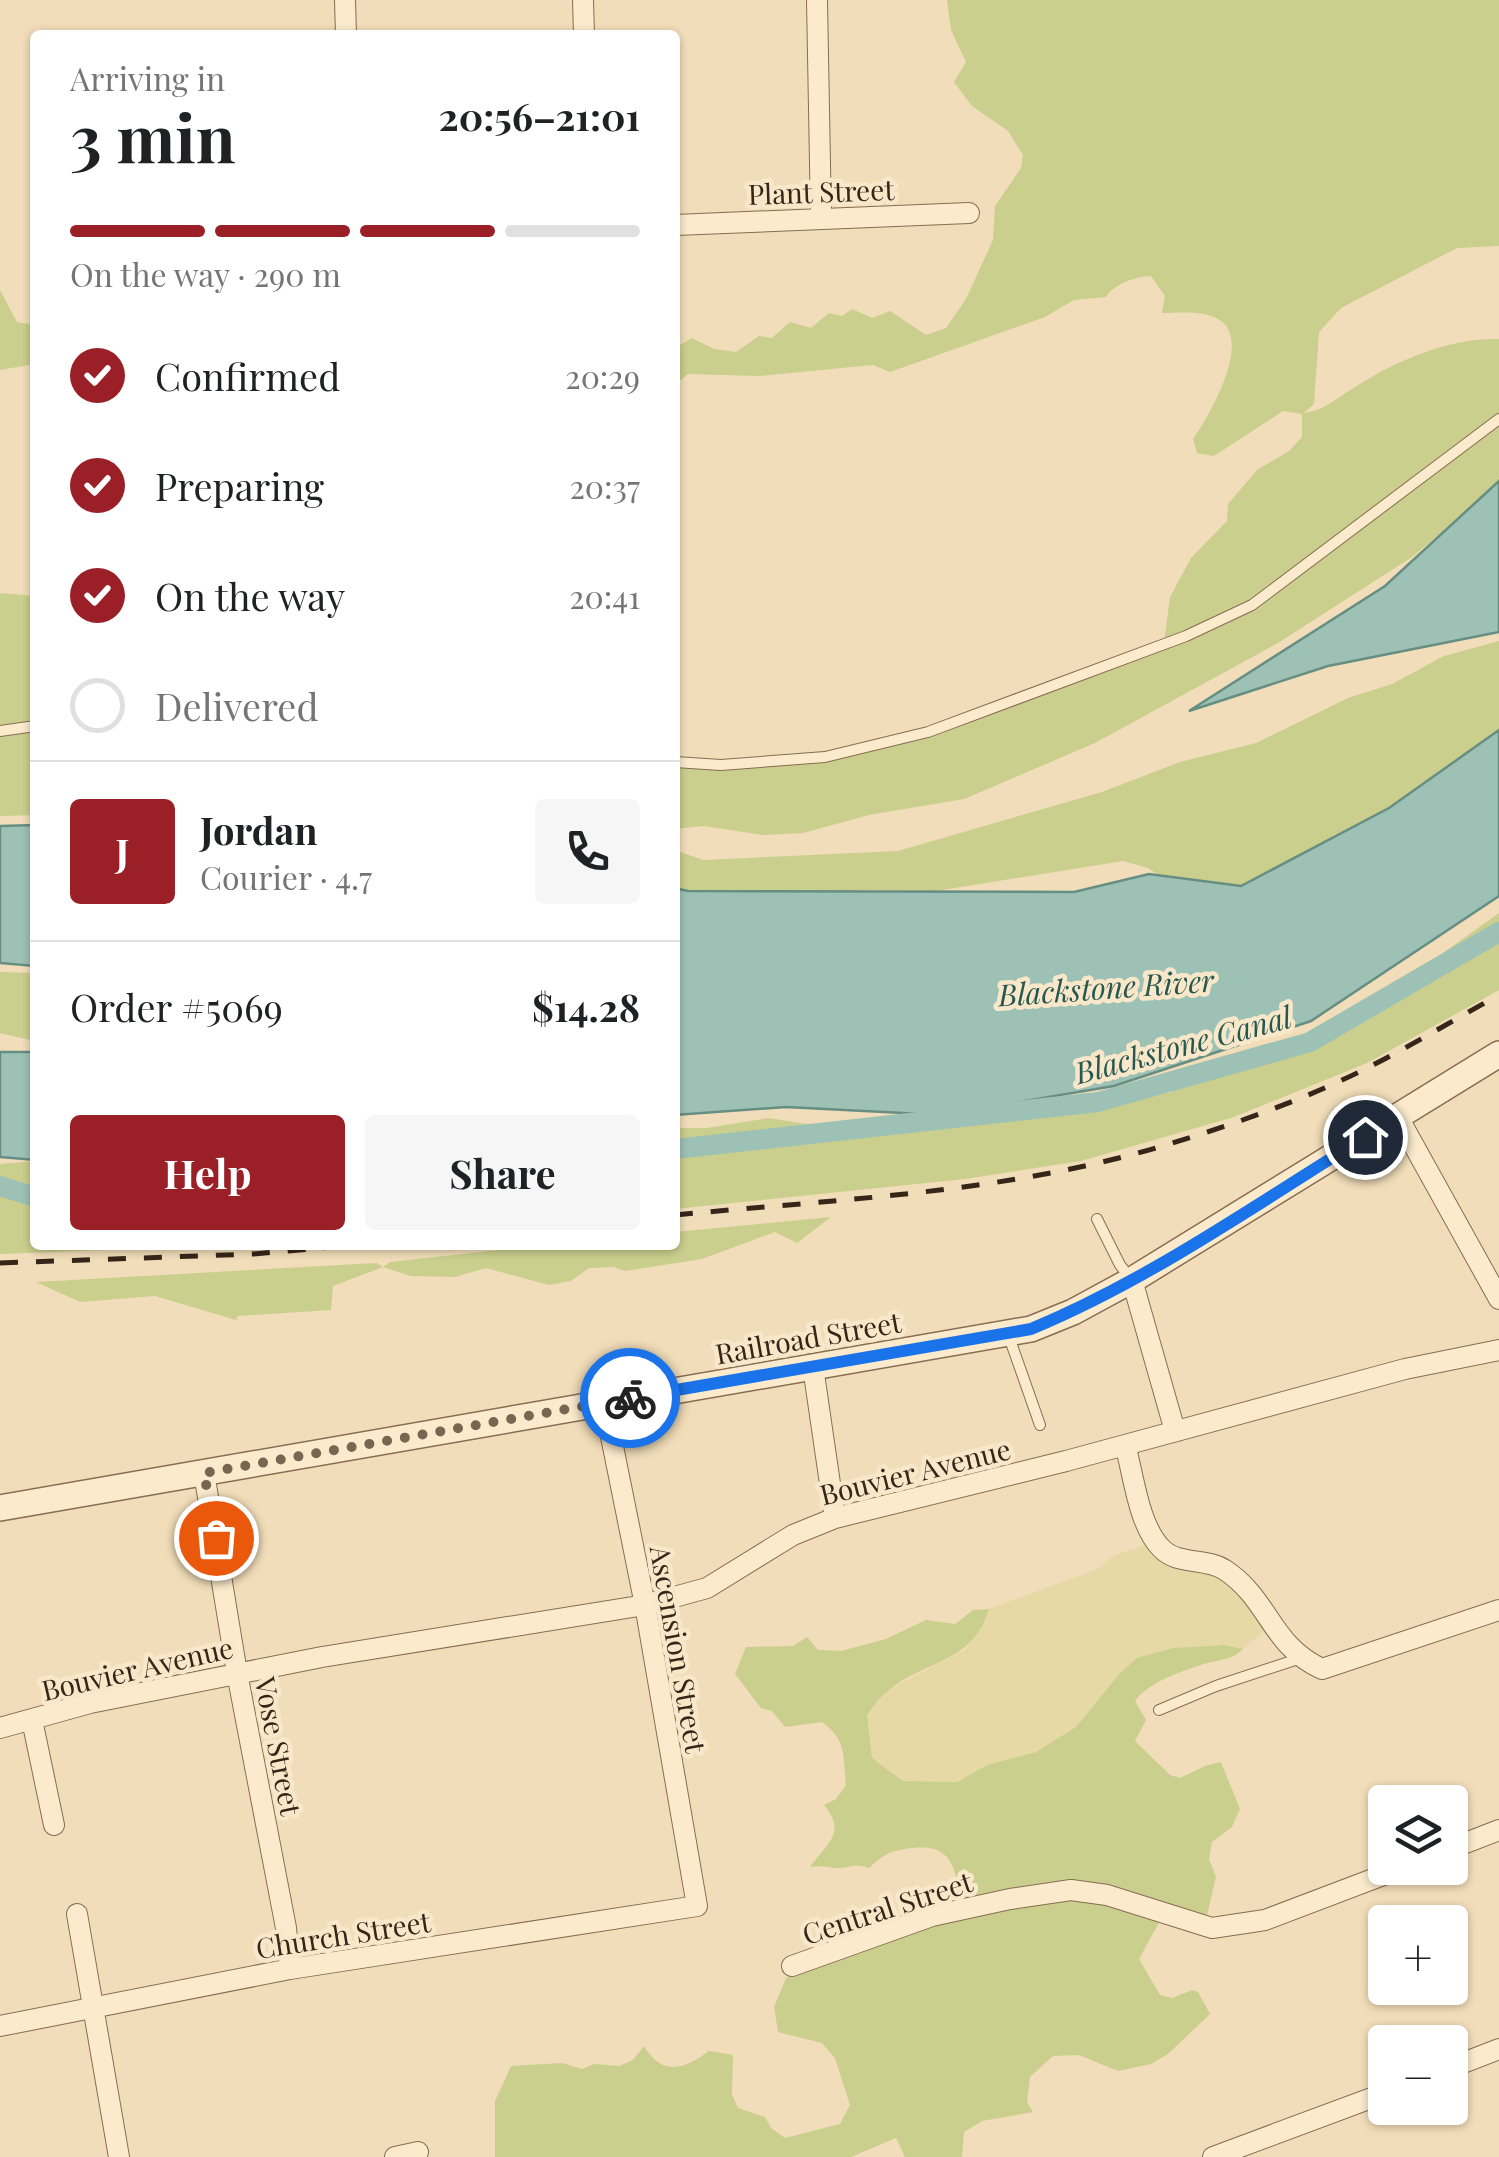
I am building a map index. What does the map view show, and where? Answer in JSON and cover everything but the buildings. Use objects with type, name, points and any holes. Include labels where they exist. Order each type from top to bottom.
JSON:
[{"type":"street","points":[[345,0],[346,30]]},
{"type":"street","points":[[583,0],[584,30]]},
{"type":"street","points":[[817,0],[821,218]]},
{"type":"street","name":"Plant Street","points":[[680,225],[969,213]]},
{"type":"street","name":"Railroad Street","points":[[0,1508],[1031,1329],[1073,1312],[1132,1280],[1499,1054]]},
{"type":"street","points":[[1398,1117],[1499,1299]]},
{"type":"street","points":[[1132,1280],[1175,1432]]},
{"type":"street","name":"Bouvier Avenue","points":[[0,1728],[90,1703],[237,1673],[645,1606],[707,1588],[793,1535],[835,1518],[1405,1369],[1499,1350]]},
{"type":"street","points":[[813,1367],[835,1518]]},
{"type":"street","name":"Ascension Street","points":[[604,1402],[645,1606],[697,1906]]},
{"type":"street","points":[[1125,1445],[1147,1523],[1158,1546],[1173,1558],[1222,1568],[1263,1607],[1284,1643],[1301,1658],[1322,1668],[1499,1610]]},
{"type":"street","name":"Vose Street","points":[[204,1473],[286,1928],[290,1970]]},
{"type":"street","points":[[32,1720],[54,1825]]},
{"type":"street","points":[[1468,1842],[1499,1830]]},
{"type":"street","name":"Central Street","points":[[792,1966],[932,1916],[1010,1899],[1071,1890],[1107,1895],[1198,1925],[1225,1926],[1265,1920],[1368,1881]]},
{"type":"street","name":"Church Street","points":[[0,2026],[290,1970],[697,1906]]},
{"type":"street","points":[[77,1914],[119,2157]]},
{"type":"street","points":[[1468,2061],[1499,2048]]},
{"type":"street","points":[[1213,2157],[1368,2099]]},
{"type":"street","points":[[395,2157],[418,2152]]},
{"type":"lane","points":[[680,762],[720,765],[824,757],[894,740],[1018,700],[1186,636],[1252,604],[1499,419]]},
{"type":"lane","points":[[0,731],[30,727]]},
{"type":"lane","points":[[1097,1219],[1132,1280]]},
{"type":"lane","points":[[1008,1334],[1040,1426]]},
{"type":"lane","points":[[1159,1710],[1301,1658]]},
{"type":"shaded area","points":[[1149,1544],[1221,1575],[1269,1626],[1243,1649],[1225,1645],[1173,1648],[1137,1658],[1076,1727],[1036,1752],[987,1765],[957,1782],[903,1781],[872,1758],[867,1715],[888,1690],[966,1649],[989,1609],[1097,1569],[1115,1555]]},
{"type":"green space","points":[[947,0],[1499,0],[1499,246],[1457,248],[1341,308],[1319,332],[1314,404],[1304,413],[1324,407],[1368,379],[1422,353],[1461,342],[1499,339],[1499,485],[1412,557],[1278,643],[1095,743],[964,799],[869,815],[803,833],[763,835],[704,826],[680,828],[680,763],[819,758],[925,732],[1164,643],[1170,597],[1191,558],[1227,521],[1228,504],[1257,470],[1289,451],[1302,437],[1302,414],[1283,411],[1214,456],[1197,453],[1193,439],[1218,395],[1232,342],[1228,329],[1212,316],[1162,313],[1165,296],[1151,276],[1126,282],[1106,297],[1074,300],[1045,317],[890,372],[873,365],[759,376],[688,374],[680,381],[680,345],[692,338],[714,349],[736,352],[759,336],[772,338],[790,322],[811,328],[829,313],[842,316],[852,309],[872,318],[890,311],[926,335],[946,328],[966,299],[993,240],[995,206],[1021,168],[1023,155],[1008,131],[972,106],[954,82],[966,62],[951,30]]},
{"type":"green space","points":[[0,290],[17,322],[30,324],[30,365],[0,370]]},
{"type":"green space","points":[[0,593],[30,596],[30,815],[0,816]]},
{"type":"green space","points":[[1499,641],[1499,739],[1466,778],[1212,910],[1148,868],[1123,861],[936,891],[866,890],[747,901],[680,897],[680,852],[703,860],[898,851],[1102,792],[1180,762],[1256,743],[1348,698],[1392,684],[1444,656]]},
{"type":"green space","points":[[1499,913],[1499,990],[1367,1063],[1234,1117],[1081,1161],[965,1179],[680,1208],[680,1128],[707,1128],[768,1118],[860,1132],[941,1129],[1029,1117],[1104,1096],[1169,1093],[1202,1078],[1277,1059],[1370,1005]]},
{"type":"green space","points":[[0,972],[30,973],[30,1040],[0,1033]]},
{"type":"green space","points":[[30,1161],[30,1250],[106,1250],[0,1254],[0,1164]]},
{"type":"green space","points":[[831,1217],[797,1243],[775,1232],[702,1259],[625,1271],[589,1268],[571,1281],[549,1285],[486,1268],[455,1277],[411,1276],[383,1267],[390,1262],[499,1250],[680,1250],[680,1232]]},
{"type":"green space","points":[[377,1263],[383,1267],[333,1286],[331,1310],[238,1316],[236,1320],[155,1296],[80,1302],[36,1282]]},
{"type":"green space","points":[[989,1609],[972,1641],[902,1681],[882,1696],[867,1715],[872,1758],[903,1781],[957,1782],[987,1765],[1036,1752],[1076,1727],[1137,1658],[1173,1648],[1225,1645],[1243,1649],[1228,1658],[1164,1679],[1135,1701],[1146,1720],[1135,1741],[1170,1775],[1180,1778],[1221,1762],[1240,1809],[1232,1827],[1212,1842],[1209,1859],[1216,1877],[1205,1924],[1162,1917],[1139,1959],[1160,1995],[1172,1998],[1192,1990],[1198,1992],[1210,2014],[1168,2054],[1151,2064],[1118,2071],[1079,2055],[1053,2056],[1030,2077],[1027,2102],[1033,2112],[982,2121],[964,2132],[962,2157],[905,2157],[896,2138],[851,2157],[495,2157],[495,2101],[511,2066],[619,2066],[633,2060],[644,2046],[658,2062],[674,2067],[709,2051],[733,2055],[732,2095],[738,2108],[765,2117],[771,2128],[785,2138],[840,2124],[850,2105],[835,2058],[822,2043],[778,2032],[774,2007],[786,1978],[836,1953],[962,1913],[956,1875],[946,1857],[927,1848],[893,1852],[869,1868],[810,1867],[834,1830],[824,1805],[836,1799],[846,1785],[840,1742],[822,1722],[785,1727],[772,1711],[761,1708],[735,1674],[746,1647],[793,1646],[807,1637],[818,1650],[841,1651],[886,1639],[926,1620],[955,1624],[973,1610]]},
{"type":"water","points":[[1499,481],[1499,632],[1328,666],[1189,711],[1385,586]]},
{"type":"water","name":"Blackstone River","points":[[1499,730],[1499,896],[1311,1021],[1114,1086],[942,1115],[786,1107],[680,1115],[680,889],[1074,892],[1149,874],[1241,886],[1389,808]]},
{"type":"water","points":[[30,825],[30,966],[0,963],[0,826]]},
{"type":"water","points":[[0,1052],[30,1052],[30,1160],[0,1157]]},
{"type":"waterway","name":"Blackstone Canal","points":[[680,1148],[1098,1102],[1310,1042],[1499,932]]},
{"type":"waterway","name":"Blackstone Canal","points":[[0,1186],[30,1195]]},
{"type":"railway","points":[[680,1215],[986,1184],[1048,1174],[1169,1144],[1324,1088],[1389,1057],[1499,995]]},
{"type":"railway","points":[[0,1263],[299,1250]]},
{"type":"way so far","points":[[216,1538],[204,1473],[630,1398]]},
{"type":"route","points":[[630,1398],[1031,1329],[1073,1312],[1132,1280],[1365,1137]]}]
